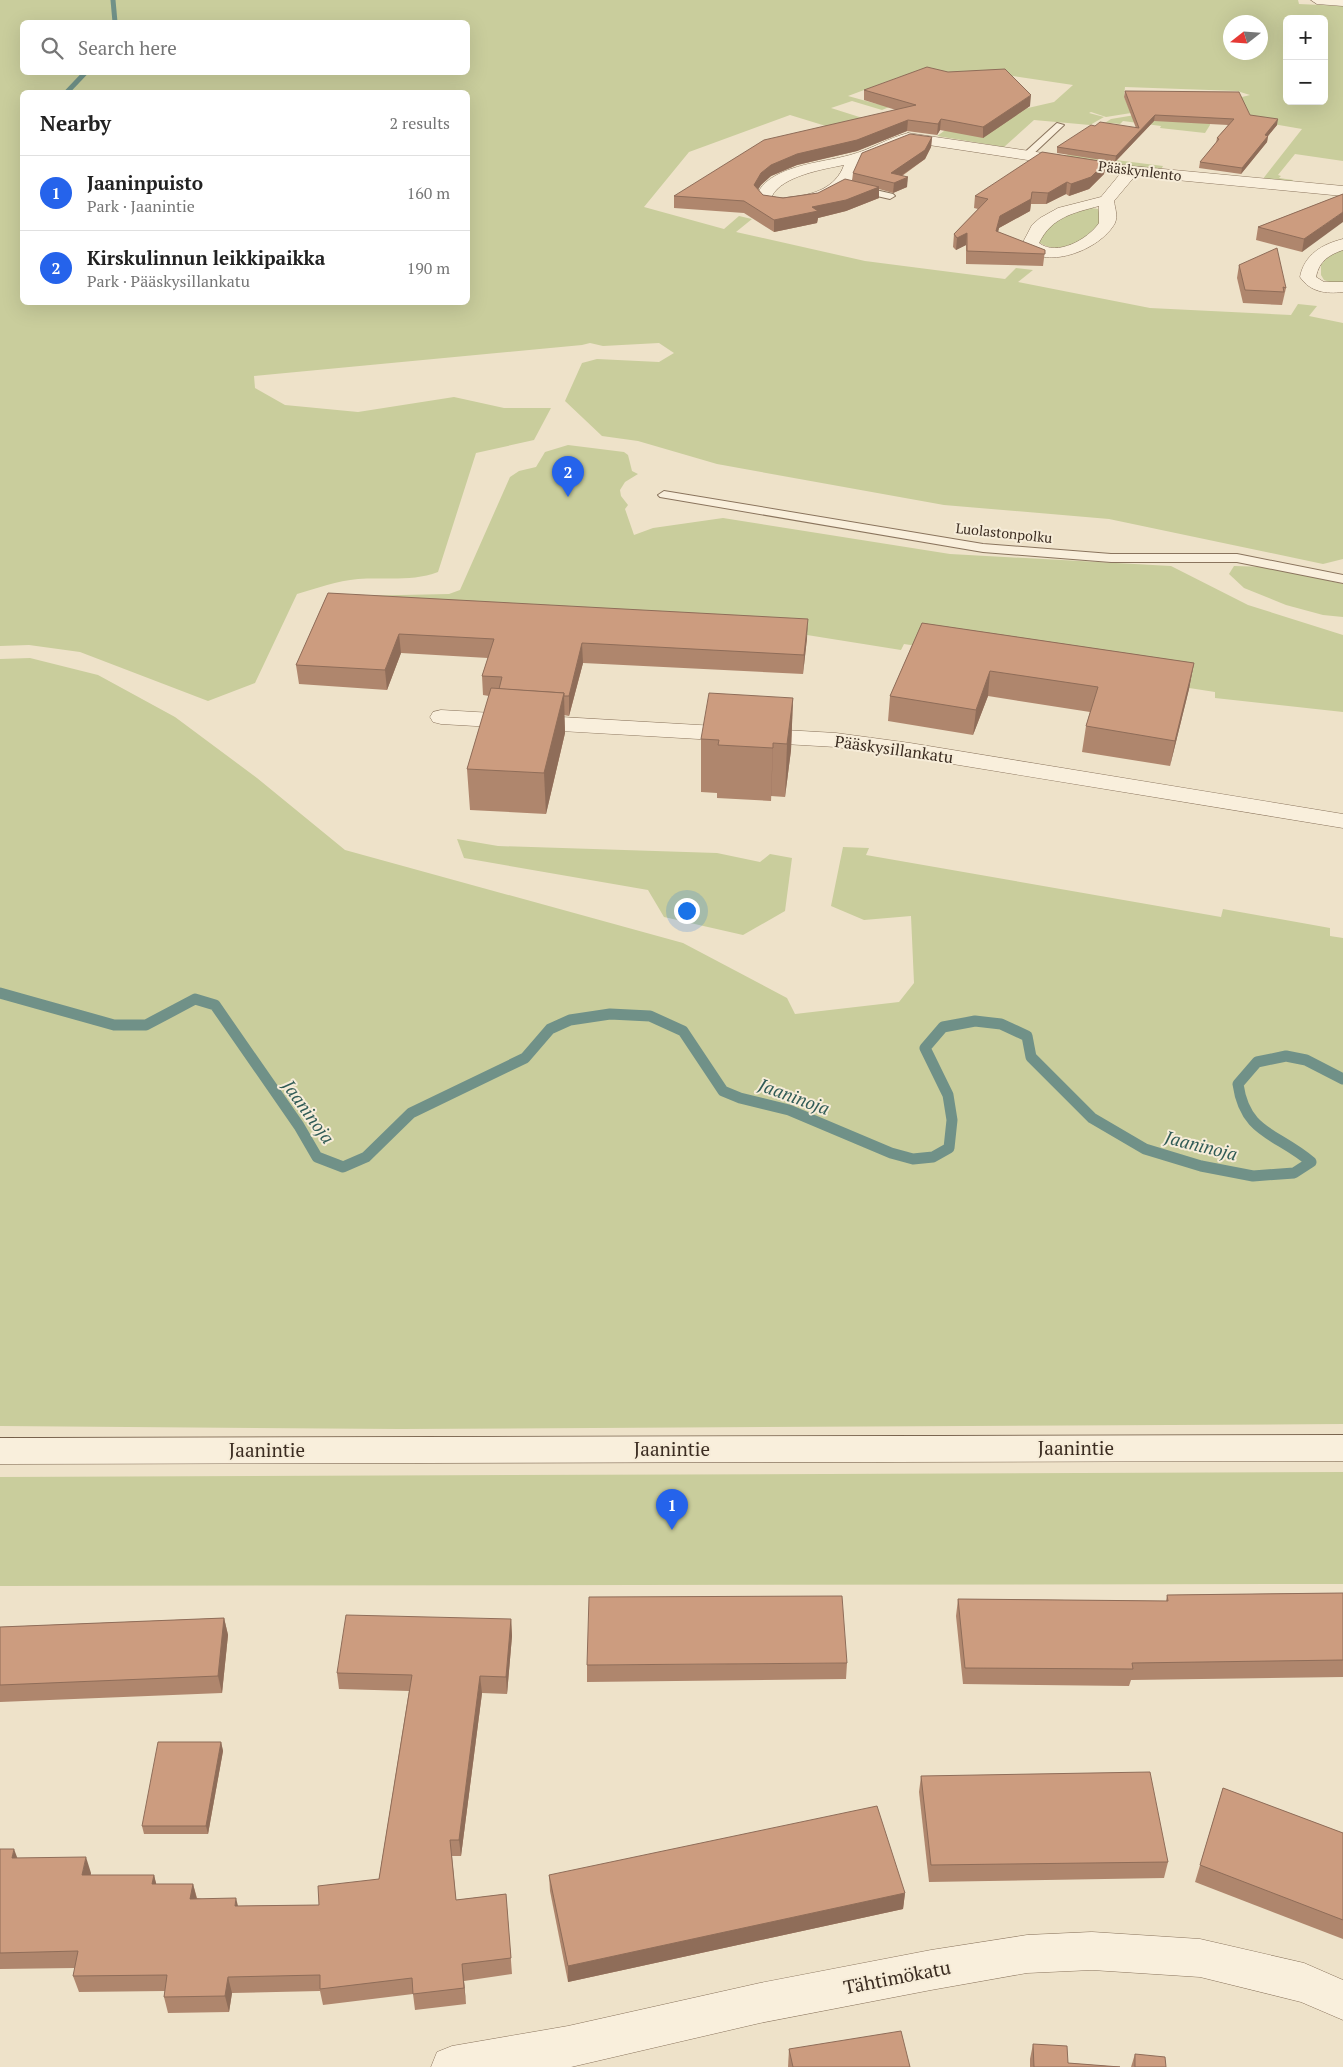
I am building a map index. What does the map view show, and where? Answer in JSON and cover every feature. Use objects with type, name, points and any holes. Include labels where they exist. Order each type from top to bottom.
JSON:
[{"type":"street","points":[[1317,0],[1343,2]]},
{"type":"street","name":"Pääskynlento","points":[[854,159],[908,137],[1131,171],[1343,191]]},
{"type":"street","points":[[854,159],[847,176],[839,185],[803,202],[768,202],[764,196],[766,191],[777,182],[810,166],[854,159]]},
{"type":"street","points":[[1106,200],[1109,214],[1107,224],[1096,236],[1082,245],[1063,251],[1049,252],[1038,250],[1030,244],[1038,228],[1046,221],[1064,212],[1106,200],[1131,171]]},
{"type":"street","points":[[1343,244],[1329,249],[1318,256],[1310,265],[1308,277],[1314,284],[1322,287],[1343,287]]},
{"type":"street","name":"Pääskysillankatu","points":[[441,717],[836,740],[910,750],[1343,821]]},
{"type":"street","name":"Jaanintie","points":[[0,1451],[1343,1448]]},
{"type":"street","name":"Tähtimökatu","points":[[452,2067],[568,2046],[779,1999],[1027,1954],[1092,1951],[1200,1958],[1304,1983],[1343,2000]]},
{"type":"lane","points":[[1027,155],[1060,125]]},
{"type":"lane","points":[[839,185],[890,196]]},
{"type":"lane","name":"Luolastonpolku","points":[[664,495],[982,548],[1111,558],[1238,558],[1343,579]]},
{"type":"green space","points":[[0,0],[1298,0],[1299,4],[1343,6],[1343,161],[1295,154],[1278,175],[1281,176],[1279,178],[1293,180],[1290,184],[1262,180],[1302,129],[1249,120],[1246,106],[1242,106],[1238,98],[1250,95],[1237,91],[1125,87],[1124,97],[1131,113],[1106,117],[1091,112],[1089,113],[1104,117],[1090,125],[1034,120],[1004,147],[937,136],[951,126],[1054,102],[1073,85],[979,71],[899,77],[848,96],[877,104],[894,105],[882,110],[852,101],[831,108],[872,121],[865,138],[790,115],[689,152],[644,207],[724,229],[739,216],[752,219],[736,232],[865,261],[1005,279],[1016,268],[1033,270],[1018,282],[1150,308],[1291,315],[1298,304],[1317,306],[1309,316],[1343,323],[1343,559],[1323,564],[1109,519],[944,505],[717,464],[638,441],[602,436],[565,401],[582,363],[597,359],[659,362],[674,353],[659,343],[603,346],[590,343],[254,376],[255,388],[285,405],[358,412],[454,397],[504,408],[551,408],[534,440],[476,453],[438,572],[408,578],[350,580],[297,594],[255,683],[208,701],[80,652],[29,645],[0,646]]},
{"type":"green space","points":[[1135,115],[1210,123],[1210,125],[1205,133],[1160,128],[1161,126],[1123,121],[1120,124],[1111,123],[1106,127],[1100,126],[1111,119]]},
{"type":"green space","points":[[1068,154],[1163,166],[1160,171],[1065,158]]},
{"type":"green space","points":[[1092,208],[1098,209],[1101,221],[1096,228],[1081,240],[1063,247],[1054,248],[1045,246],[1038,241],[1042,234],[1054,223],[1068,215]]},
{"type":"green space","points":[[1343,247],[1343,282],[1332,283],[1324,280],[1321,275],[1321,265],[1328,256]]},
{"type":"green space","points":[[568,445],[624,452],[628,455],[632,471],[638,474],[625,482],[620,490],[621,496],[628,505],[625,509],[634,535],[653,528],[723,518],[950,554],[1171,566],[1248,605],[1343,635],[1343,712],[1215,698],[1215,692],[904,644],[901,650],[807,635],[353,596],[449,594],[460,590],[510,477],[519,471],[536,467],[545,452]]},
{"type":"green space","points":[[1234,566],[1268,567],[1343,584],[1343,617],[1323,615],[1286,605],[1244,588],[1229,574]]},
{"type":"green space","points":[[30,658],[98,675],[175,717],[257,778],[345,850],[683,943],[787,998],[795,1014],[899,1002],[914,983],[911,916],[864,920],[831,906],[843,847],[869,848],[866,855],[1221,917],[1223,909],[1330,928],[1330,936],[1343,938],[1343,1424],[400,1429],[0,1426],[0,659]]},
{"type":"green space","points":[[457,839],[498,846],[717,853],[760,862],[770,854],[792,858],[785,911],[743,935],[664,917],[648,890],[464,858]]},
{"type":"green space","points":[[1343,1472],[1343,1584],[0,1586],[0,1477]]},
{"type":"building","points":[[927,67],[948,72],[1005,69],[1031,95],[983,127],[941,119],[938,124],[908,120],[857,140],[797,154],[771,165],[761,173],[754,185],[763,195],[783,198],[818,193],[845,179],[879,187],[846,200],[812,207],[818,211],[774,220],[744,201],[674,196],[764,140],[916,105],[864,90]]},
{"type":"building","points":[[1125,91],[1239,92],[1250,115],[1278,119],[1265,135],[1268,136],[1242,168],[1200,162],[1219,139],[1217,138],[1234,119],[1155,115],[1116,156],[1057,147],[1091,125],[1095,126],[1100,122],[1139,128]]},
{"type":"building","points":[[910,134],[932,137],[925,150],[891,173],[908,177],[894,183],[853,173],[862,153]]},
{"type":"building","points":[[1042,152],[1106,162],[1091,177],[1071,184],[1067,182],[1048,193],[1032,192],[1031,199],[1000,216],[996,231],[1045,250],[1045,254],[967,251],[967,233],[957,238],[954,234],[988,199],[975,196]]},
{"type":"building","points":[[1343,194],[1343,212],[1304,239],[1258,227]]},
{"type":"building","points":[[1277,248],[1286,288],[1283,287],[1284,292],[1245,290],[1239,265]]},
{"type":"building","points":[[328,593],[808,619],[804,655],[582,643],[569,696],[564,696],[564,693],[499,689],[502,677],[482,676],[494,639],[399,634],[385,670],[296,665]]},
{"type":"building","points":[[922,623],[1194,663],[1175,741],[1086,726],[1098,687],[990,671],[976,710],[890,696]]},
{"type":"building","points":[[491,688],[564,693],[544,773],[467,769]]},
{"type":"building","points":[[709,693],[793,698],[787,744],[773,743],[773,748],[718,745],[719,740],[701,739]]},
{"type":"building","points":[[1343,1593],[1343,1660],[1132,1663],[1133,1669],[965,1668],[958,1599],[1168,1601],[1167,1595]]},
{"type":"building","points":[[842,1596],[847,1663],[587,1665],[589,1597]]},
{"type":"building","points":[[346,1615],[511,1619],[506,1677],[480,1676],[459,1840],[450,1840],[456,1900],[506,1894],[511,1958],[462,1964],[464,1988],[413,1994],[412,1978],[320,1989],[320,1975],[228,1977],[225,1996],[164,1997],[167,1975],[73,1976],[78,1951],[0,1953],[0,1849],[14,1849],[12,1858],[86,1857],[82,1875],[154,1875],[152,1884],[193,1884],[190,1899],[236,1898],[235,1906],[319,1905],[318,1886],[379,1879],[412,1675],[337,1673]]},
{"type":"building","points":[[224,1618],[218,1676],[0,1685],[0,1627]]},
{"type":"building","points":[[158,1742],[221,1742],[206,1826],[142,1826]]},
{"type":"building","points":[[1150,1772],[1168,1862],[931,1865],[921,1776]]},
{"type":"building","points":[[1223,1788],[1343,1833],[1343,1920],[1200,1865]]},
{"type":"building","points":[[877,1806],[905,1893],[568,1966],[549,1875]]},
{"type":"building","points":[[901,2031],[910,2067],[793,2067],[789,2049]]},
{"type":"building","points":[[1033,2044],[1067,2046],[1068,2063],[1120,2067],[1034,2067]]},
{"type":"building","points":[[1135,2054],[1165,2057],[1166,2067],[1135,2067]]},
{"type":"waterway","points":[[113,0],[115,20]]},
{"type":"waterway","points":[[69,90],[83,75]]},
{"type":"waterway","name":"Jaaninoja","points":[[0,993],[114,1025],[146,1025],[195,999],[215,1005],[299,1126],[317,1157],[343,1167],[366,1157],[411,1113],[525,1058],[550,1029],[570,1020],[610,1014],[650,1016],[683,1031],[723,1091],[740,1098],[789,1110],[891,1153],[913,1159],[933,1157],[949,1148],[952,1120],[948,1095],[925,1048],[943,1027],[975,1021],[1001,1024],[1027,1036],[1031,1057],[1092,1118],[1145,1149],[1201,1166],[1253,1176],[1294,1173],[1311,1162],[1264,1131],[1248,1113],[1242,1101],[1238,1084],[1257,1062],[1286,1056],[1306,1060],[1343,1079]]},
{"type":"place","name":"Kirskulinnun leikkipaikka","points":[[568,497]]},
{"type":"place","name":"Jaaninpuisto","points":[[672,1530]]}]
